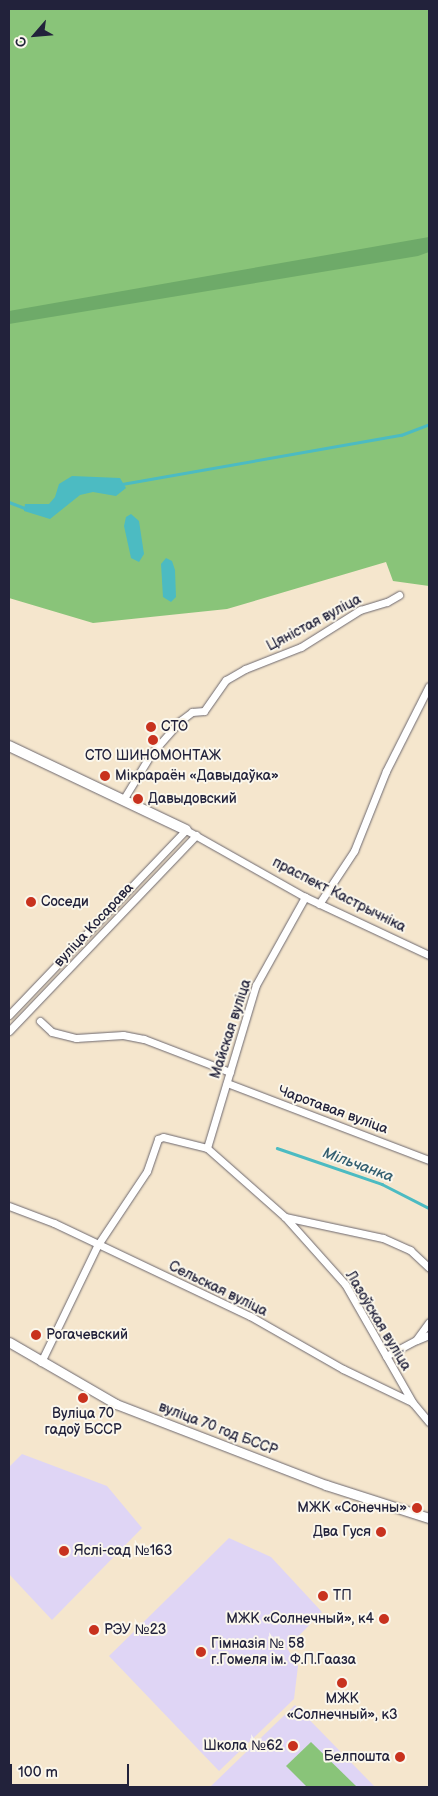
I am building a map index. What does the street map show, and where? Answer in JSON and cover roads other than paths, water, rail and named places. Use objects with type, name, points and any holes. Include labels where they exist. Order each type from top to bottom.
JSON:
[{"type":"main road","points":[[9,746],[186,830]]},
{"type":"street","name":"Цяністая вуліца","points":[[123,800],[151,754],[180,721],[192,712],[204,711],[226,680],[245,668],[301,647],[360,610],[387,602],[399,594]]},
{"type":"street","points":[[319,904],[354,851],[386,771],[429,686]]},
{"type":"street","name":"праспект Кастрычніка","points":[[186,830],[319,904],[429,955]]},
{"type":"street","name":"вуліца Косарава","points":[[9,1015],[186,830]]},
{"type":"street","name":"вуліца Косарава","points":[[9,1031],[196,835]]},
{"type":"street","name":"Майская вуліца","points":[[207,1148],[256,985],[305,896]]},
{"type":"street","points":[[40,1022],[52,1032],[76,1038],[123,1035],[144,1040],[230,1072]]},
{"type":"street","name":"Чаротавая вуліца","points":[[227,1083],[429,1160]]},
{"type":"street","name":"Лазоўская вуліца","points":[[97,1246],[147,1171],[158,1139],[173,1139],[207,1148],[285,1217],[345,1284],[413,1402],[429,1422]]},
{"type":"street","name":"Сельская вуліца","points":[[9,1206],[54,1223],[97,1246],[250,1316],[343,1369],[413,1402]]},
{"type":"street","points":[[285,1217],[383,1238],[410,1250],[429,1268]]},
{"type":"street","points":[[41,1362],[97,1246]]},
{"type":"street","points":[[416,1340],[429,1322]]},
{"type":"street","points":[[386,1356],[429,1335]]},
{"type":"street","name":"вуліца 70 год БССР","points":[[9,1342],[116,1404],[326,1485],[429,1518]]},
{"type":"water","points":[[72,476],[120,478],[126,488],[116,496],[93,492],[80,495],[50,519],[24,511],[25,504],[49,504],[55,497],[59,484]]},
{"type":"water","points":[[131,514],[139,521],[144,554],[139,562],[131,558],[124,526],[126,517]]},
{"type":"water","points":[[166,558],[172,561],[175,570],[176,597],[171,602],[163,597],[161,564]]},
{"type":"waterway","points":[[122,484],[401,435],[429,424]]},
{"type":"waterway","points":[[9,502],[25,508]]},
{"type":"waterway","name":"Мільчанка","points":[[277,1148],[382,1184],[429,1208]]},
{"type":"place","name":"СТО","points":[[151,727]]},
{"type":"place","name":"СТО ШИНОМОНТАЖ","points":[[153,740]]},
{"type":"place","name":"Мікрараён «Давыдаўка»","points":[[105,776]]},
{"type":"place","name":"Давыдовский","points":[[138,799]]},
{"type":"place","name":"Соседи","points":[[31,902]]},
{"type":"place","name":"Рогачевский","points":[[36,1335]]},
{"type":"place","name":"Вуліца 70 гадоў БССР","points":[[83,1398]]},
{"type":"place","name":"МЖК «Сонечны»","points":[[417,1508]]},
{"type":"place","name":"Два Гуся","points":[[381,1532]]},
{"type":"place","name":"Яслі-сад №163","points":[[64,1551]]},
{"type":"place","name":"ТП","points":[[323,1596]]},
{"type":"place","name":"МЖК «Солнечный», к4","points":[[384,1619]]},
{"type":"place","name":"РЭУ №23","points":[[94,1630]]},
{"type":"place","name":"Гімназія № 58 г.Гомеля ім. Ф.П.Гааза","points":[[201,1652]]},
{"type":"place","name":"МЖК «Солнечный», к3","points":[[342,1683]]},
{"type":"place","name":"Школа №62","points":[[293,1746]]},
{"type":"place","name":"Белпошта","points":[[400,1757]]}]
